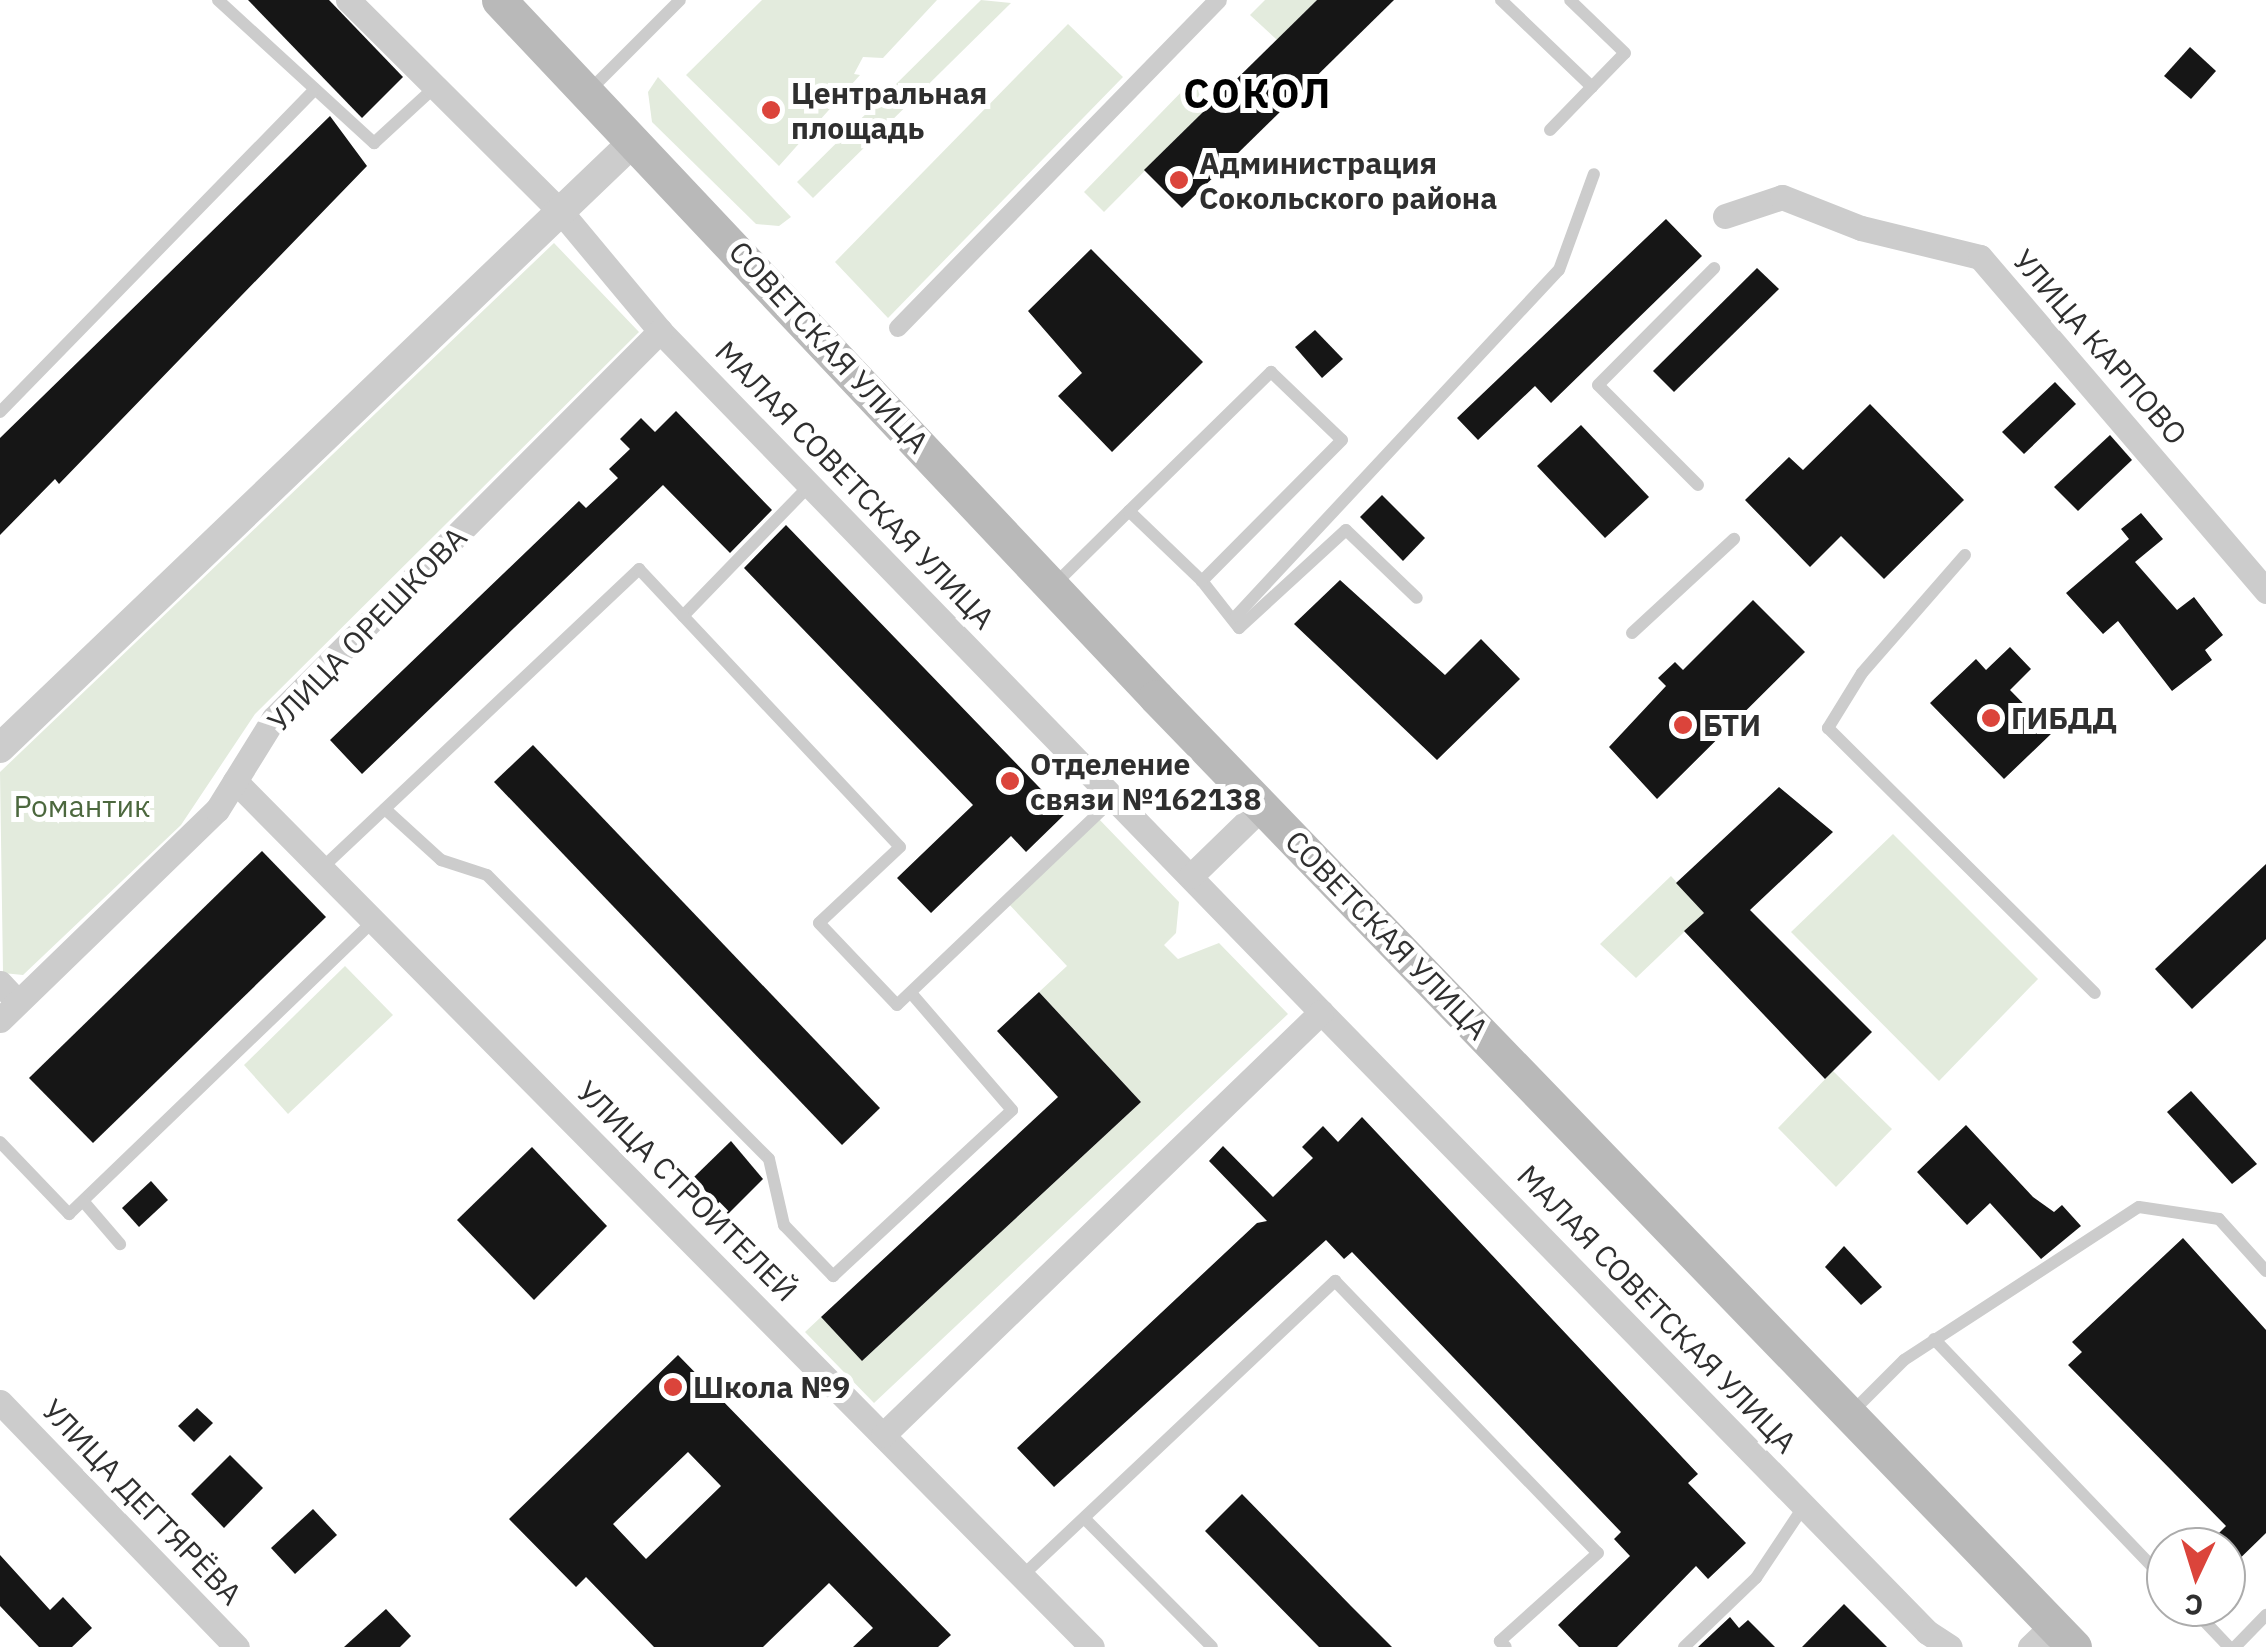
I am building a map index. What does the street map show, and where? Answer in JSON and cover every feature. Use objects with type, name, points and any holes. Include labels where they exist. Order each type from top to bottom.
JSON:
[{"type":"main road","name":"СОВЕТСКАЯ УЛИЦА","points":[[499,0],[1262,806],[1851,1413],[2052,1640]]},
{"type":"street","name":"МАЛАЯ СОВЕТСКАЯ УЛИЦА","points":[[348,0],[561,212],[660,332],[1321,1012],[1804,1506],[1950,1647]]},
{"type":"street","points":[[898,328],[1218,0]]},
{"type":"street","points":[[0,748],[633,142]]},
{"type":"street","name":"УЛИЦА КАРПОВО","points":[[1726,216],[1782,198],[1861,228],[1980,256],[2266,591]]},
{"type":"street","name":"УЛИЦА ОРЕШКОВА","points":[[6,1001],[217,810],[274,718],[660,332]]},
{"type":"street","name":"УЛИЦА СТРОИТЕЛЕЙ","points":[[236,780],[1092,1647]]},
{"type":"street","points":[[1192,876],[1262,806]]},
{"type":"street","points":[[883,1434],[1321,1012]]},
{"type":"street","name":"УЛИЦА ДЕГТЯРЁВА","points":[[0,1402],[238,1647]]},
{"type":"lane","points":[[218,0],[374,143],[435,86]]},
{"type":"lane","points":[[588,92],[680,0]]},
{"type":"lane","points":[[1501,0],[1592,87]]},
{"type":"lane","points":[[1550,130],[1625,53],[1570,0]]},
{"type":"lane","points":[[0,412],[314,89]]},
{"type":"lane","points":[[1236,616],[1559,270],[1594,174]]},
{"type":"lane","points":[[1698,485],[1598,385],[1714,268]]},
{"type":"lane","points":[[1053,586],[1271,372],[1342,440],[1202,581]]},
{"type":"lane","points":[[682,616],[810,485]]},
{"type":"lane","points":[[1129,511],[1236,616],[1239,628],[1346,530],[1418,598]]},
{"type":"lane","points":[[1632,633],[1734,540]]},
{"type":"lane","points":[[1964,555],[1862,673],[1828,728],[2095,992]]},
{"type":"lane","points":[[322,868],[639,569],[900,847],[820,923],[897,1006],[1114,798]]},
{"type":"lane","points":[[386,809],[442,860],[487,875],[769,1160],[784,1225],[833,1276],[1012,1110],[910,992]]},
{"type":"lane","points":[[0,1142],[69,1214],[374,921]]},
{"type":"lane","points":[[83,1200],[120,1244]]},
{"type":"lane","points":[[1851,1413],[1934,1340],[2139,1206],[2219,1219],[2266,1272]]},
{"type":"lane","points":[[1022,1577],[1335,1281],[1598,1553],[1500,1641],[1506,1647]]},
{"type":"lane","points":[[1934,1340],[2146,1560]]},
{"type":"lane","points":[[1684,1647],[1756,1578],[1804,1506]]},
{"type":"lane","points":[[1085,1519],[1212,1647]]},
{"type":"lane","points":[[2212,1627],[2232,1647],[2266,1615]]},
{"type":"green space","points":[[762,0],[937,0],[883,58],[863,57],[854,74],[860,75],[779,166],[686,75]]},
{"type":"green space","points":[[981,0],[1011,3],[813,198],[797,182]]},
{"type":"green space","points":[[1265,0],[1317,0],[1277,40],[1250,15]]},
{"type":"green space","points":[[1068,24],[1123,77],[888,318],[835,262]]},
{"type":"green space","points":[[658,77],[791,217],[779,226],[756,224],[652,122],[648,92]]},
{"type":"green space","points":[[1191,82],[1212,103],[1104,212],[1084,192]]},
{"type":"green space","name":"Романтик","points":[[554,243],[639,332],[255,714],[181,825],[23,975],[3,973],[0,772]]},
{"type":"green space","points":[[1096,816],[1179,902],[1176,933],[1164,945],[1178,959],[1219,943],[1288,1014],[874,1403],[805,1332],[821,1317],[863,1360],[1141,1102],[1039,992],[1067,966],[1006,901]]},
{"type":"green space","points":[[1893,834],[2038,979],[1939,1081],[1791,932]]},
{"type":"green space","points":[[1671,876],[1704,913],[1636,978],[1600,944]]},
{"type":"green space","points":[[345,966],[393,1015],[288,1114],[244,1065]]},
{"type":"green space","points":[[1833,1071],[1892,1129],[1836,1187],[1778,1128]]},
{"type":"building","points":[[248,0],[329,0],[403,77],[362,118]]},
{"type":"building","points":[[1317,0],[1394,0],[1182,208],[1144,170]]},
{"type":"building","points":[[2190,47],[2216,71],[2191,99],[2164,76]]},
{"type":"building","points":[[330,116],[367,166],[59,484],[55,479],[0,535],[0,438]]},
{"type":"building","points":[[1666,219],[1702,256],[1551,403],[1535,386],[1478,440],[1457,418]]},
{"type":"building","points":[[1091,249],[1203,362],[1112,452],[1058,396],[1082,373],[1028,311]]},
{"type":"building","points":[[1757,268],[1779,289],[1674,392],[1653,371]]},
{"type":"building","points":[[1315,330],[1343,359],[1322,378],[1295,347]]},
{"type":"building","points":[[2055,382],[2076,404],[2024,454],[2002,432]]},
{"type":"building","points":[[1870,404],[1964,500],[1884,579],[1841,536],[1810,567],[1745,500],[1789,457],[1803,470]]},
{"type":"building","points":[[676,411],[772,510],[730,553],[663,485],[362,774],[330,740],[579,501],[586,508],[618,478],[609,469],[630,449],[620,439],[641,418],[655,432]]},
{"type":"building","points":[[1581,425],[1649,497],[1605,538],[1537,466]]},
{"type":"building","points":[[2110,435],[2132,460],[2078,511],[2054,487]]},
{"type":"building","points":[[1382,495],[1425,538],[1403,561],[1360,517]]},
{"type":"building","points":[[2141,513],[2163,539],[2135,562],[2177,610],[2194,597],[2223,635],[2205,650],[2212,660],[2172,691],[2118,621],[2103,634],[2066,593],[2129,539],[2121,529]]},
{"type":"building","points":[[786,525],[1065,814],[1026,852],[1011,836],[931,913],[897,878],[973,805],[744,568]]},
{"type":"building","points":[[1340,580],[1445,675],[1481,639],[1520,679],[1437,760],[1294,624]]},
{"type":"building","points":[[1753,600],[1805,652],[1657,799],[1609,747],[1666,686],[1658,678],[1675,662],[1683,670]]},
{"type":"building","name":"ГИБДД","points":[[2010,647],[2031,669],[2010,690],[2052,733],[2004,779],[1930,703],[1976,659],[1986,670]]},
{"type":"building","points":[[533,745],[880,1108],[842,1145],[494,782]]},
{"type":"building","points":[[1779,787],[1833,832],[1750,910],[1872,1032],[1825,1079],[1684,931],[1704,913],[1676,883]]},
{"type":"building","points":[[262,851],[326,917],[93,1143],[29,1078]]},
{"type":"building","points":[[2266,864],[2266,939],[2192,1009],[2155,969]]},
{"type":"building","points":[[1039,992],[1141,1102],[862,1361],[821,1317],[1058,1097],[997,1031]]},
{"type":"building","points":[[2191,1091],[2257,1164],[2232,1184],[2167,1112]]},
{"type":"building","points":[[1362,1117],[1698,1474],[1688,1483],[1746,1543],[1708,1579],[1696,1566],[1617,1647],[1579,1647],[1558,1625],[1630,1556],[1614,1539],[1621,1532],[1352,1252],[1344,1259],[1326,1240],[1054,1487],[1017,1448],[1257,1223],[1267,1221],[1209,1161],[1223,1146],[1273,1197],[1313,1158],[1302,1147],[1323,1126],[1338,1142]]},
{"type":"building","points":[[1966,1125],[2033,1197],[2054,1212],[2062,1205],[2081,1226],[2041,1259],[1990,1203],[1967,1225],[1917,1172]]},
{"type":"building","points":[[731,1141],[763,1179],[728,1214],[693,1178]]},
{"type":"building","points":[[532,1147],[607,1226],[534,1300],[457,1220]]},
{"type":"building","points":[[151,1181],[168,1200],[139,1227],[122,1208]]},
{"type":"building","points":[[2183,1238],[2266,1330],[2266,1533],[2246,1552],[2246,1527],[2225,1527],[2068,1365],[2082,1352],[2072,1342]]},
{"type":"building","points":[[1844,1246],[1882,1287],[1861,1305],[1825,1267]]},
{"type":"building","points":[[678,1355],[951,1635],[938,1647],[853,1647],[873,1628],[829,1583],[763,1647],[654,1647],[586,1577],[576,1587],[509,1519]],"holes":[[[688,1452],[721,1486],[646,1559],[613,1524]]]},
{"type":"building","points":[[197,1408],[213,1423],[194,1442],[178,1426]]},
{"type":"building","points":[[230,1455],[263,1488],[224,1528],[191,1494]]},
{"type":"building","points":[[1242,1494],[1392,1647],[1319,1647],[1205,1531]]},
{"type":"building","points":[[313,1509],[337,1535],[295,1574],[271,1548]]},
{"type":"building","points":[[0,1555],[50,1610],[63,1597],[92,1628],[72,1647],[39,1647],[0,1606]]},
{"type":"building","points":[[1844,1604],[1887,1647],[1802,1647]]},
{"type":"building","points":[[386,1609],[411,1636],[400,1647],[344,1647]]},
{"type":"building","points":[[1730,1617],[1739,1628],[1748,1620],[1775,1647],[1698,1647]]},
{"type":"place","name":"Центральная площадь","points":[[771,110]]},
{"type":"place","name":"Администрация Сокольского района","points":[[1179,180]]},
{"type":"place","name":"ГИБДД","points":[[1991,718]]},
{"type":"place","name":"БТИ","points":[[1683,725]]},
{"type":"place","name":"Отделение связи №162138","points":[[1010,781]]},
{"type":"place","name":"Школа №9","points":[[673,1387]]},
{"type":"district","name":"СОКОЛ","points":[[1258,93]]}]
